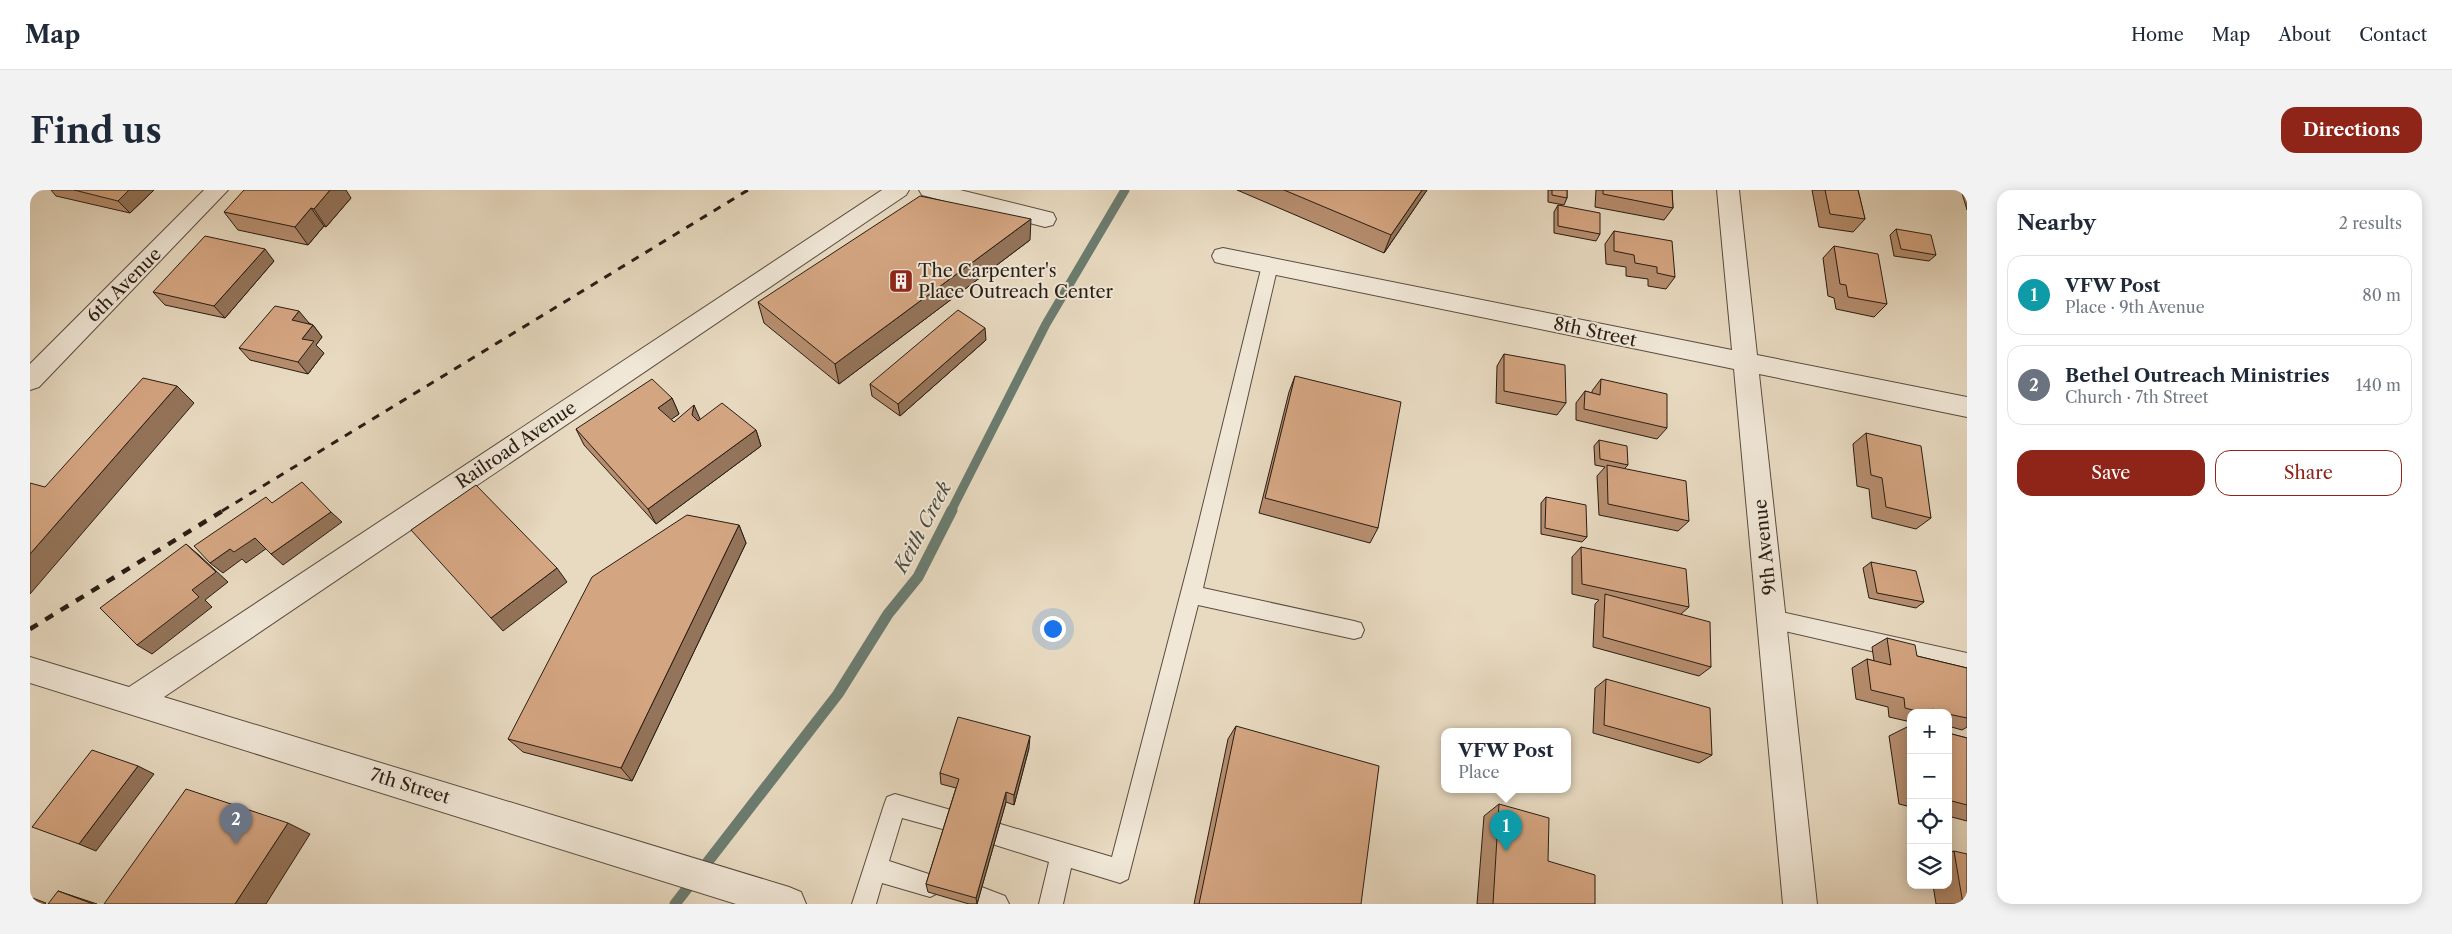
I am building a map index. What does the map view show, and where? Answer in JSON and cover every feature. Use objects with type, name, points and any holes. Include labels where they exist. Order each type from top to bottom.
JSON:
[{"type":"street","name":"6th Avenue","points":[[30,380],[217,190]]},
{"type":"street","name":"Railroad Avenue","points":[[133,701],[898,190]]},
{"type":"street","points":[[930,190],[1045,219]]},
{"type":"street","name":"9th Avenue","points":[[1728,190],[1747,363],[1800,904]]},
{"type":"street","name":"8th Street","points":[[1223,256],[1967,407]]},
{"type":"street","name":"7th Street","points":[[30,670],[789,904]]},
{"type":"lane","points":[[996,835],[1120,871],[1191,594],[1270,265]]},
{"type":"lane","points":[[1191,594],[1354,630]]},
{"type":"lane","points":[[1772,619],[1967,663]]},
{"type":"lane","points":[[864,904],[895,804],[950,820]]},
{"type":"lane","points":[[1051,904],[1062,854]]},
{"type":"lane","points":[[875,870],[930,885]]},
{"type":"building","points":[[74,190],[129,190],[118,201]]},
{"type":"building","points":[[244,190],[330,190],[295,227],[224,212]]},
{"type":"building","points":[[1284,190],[1422,190],[1391,235]]},
{"type":"building","points":[[1552,190],[1567,190],[1567,198],[1552,195]]},
{"type":"building","points":[[1603,190],[1672,190],[1673,208],[1603,194]]},
{"type":"building","points":[[1825,190],[1858,190],[1865,219],[1830,214]]},
{"type":"building","name":"The Carpenter's Place Outreach Center","points":[[920,196],[1031,219],[835,364],[758,302]]},
{"type":"building","points":[[1558,205],[1600,213],[1600,234],[1558,226]]},
{"type":"building","points":[[1896,229],[1931,235],[1936,255],[1901,249]]},
{"type":"building","points":[[1614,231],[1672,241],[1675,277],[1657,273],[1657,267],[1635,263],[1634,255],[1614,251]]},
{"type":"building","points":[[205,236],[265,249],[214,306],[153,292]]},
{"type":"building","points":[[1834,246],[1878,254],[1887,304],[1848,297],[1846,285],[1840,284]]},
{"type":"building","points":[[275,306],[299,311],[292,320],[313,325],[302,339],[314,341],[298,362],[239,348]]},
{"type":"building","points":[[958,310],[985,328],[898,404],[870,384]]},
{"type":"building","points":[[1504,354],[1565,365],[1566,403],[1504,391]]},
{"type":"building","points":[[1295,376],[1401,402],[1378,528],[1265,498]]},
{"type":"building","points":[[143,378],[177,386],[30,554],[30,483],[45,487]]},
{"type":"building","points":[[652,379],[672,398],[658,408],[674,422],[694,405],[692,415],[698,421],[722,403],[756,430],[648,509],[576,429]]},
{"type":"building","points":[[1601,379],[1667,394],[1667,428],[1584,409],[1585,391],[1600,395]]},
{"type":"building","points":[[1866,433],[1921,446],[1931,518],[1886,507],[1882,478],[1871,475]]},
{"type":"building","points":[[1599,440],[1627,446],[1628,465],[1600,459]]},
{"type":"building","points":[[1607,465],[1686,481],[1689,521],[1608,504]]},
{"type":"building","points":[[302,482],[331,512],[271,554],[255,538],[234,552],[230,549],[210,563],[194,546],[266,497],[272,503]]},
{"type":"building","points":[[476,485],[557,568],[491,618],[411,530]]},
{"type":"building","points":[[1546,497],[1586,505],[1587,537],[1545,528]]},
{"type":"building","points":[[687,515],[739,525],[621,768],[508,739],[592,577]]},
{"type":"building","points":[[186,544],[216,572],[192,590],[199,597],[137,645],[100,608]]},
{"type":"building","points":[[1581,547],[1686,569],[1689,607],[1582,584]]},
{"type":"building","points":[[1871,562],[1916,571],[1924,602],[1877,593]]},
{"type":"building","points":[[1605,594],[1710,622],[1711,667],[1603,637]]},
{"type":"building","points":[[1887,638],[1915,645],[1917,656],[1967,668],[1967,718],[1952,715],[1952,709],[1905,708],[1904,698],[1871,690],[1867,659],[1891,665]]},
{"type":"building","points":[[1606,679],[1710,708],[1712,755],[1604,725]]},
{"type":"building","points":[[958,717],[1030,736],[1014,795],[1006,792],[976,898],[926,884],[959,779],[940,773]]},
{"type":"building","points":[[1236,726],[1379,766],[1361,904],[1199,904]]},
{"type":"building","points":[[1952,734],[1967,738],[1967,805],[1952,801]]},
{"type":"building","points":[[92,750],[138,766],[79,844],[32,827]]},
{"type":"building","points":[[186,789],[288,823],[235,904],[104,904]]},
{"type":"building","points":[[1499,804],[1549,818],[1548,861],[1595,875],[1595,904],[1493,904]]},
{"type":"building","points":[[1954,851],[1967,854],[1967,904],[1963,904]]},
{"type":"building","points":[[58,891],[93,904],[48,904]]},
{"type":"waterway","name":"Keith Creek","points":[[951,511],[1046,324],[1125,190]]},
{"type":"waterway","name":"Keith Creek","points":[[675,904],[838,694],[888,614],[918,577],[952,510]]},
{"type":"railway","points":[[222,511],[748,190]]},
{"type":"railway","points":[[30,629],[224,510]]},
{"type":"place","name":"The Carpenter's Place Outreach Center","points":[[901,281]]},
{"type":"place","name":"Bethel Outreach Ministries","points":[[236,844]]},
{"type":"place","name":"VFW Post","points":[[1506,851]]}]
